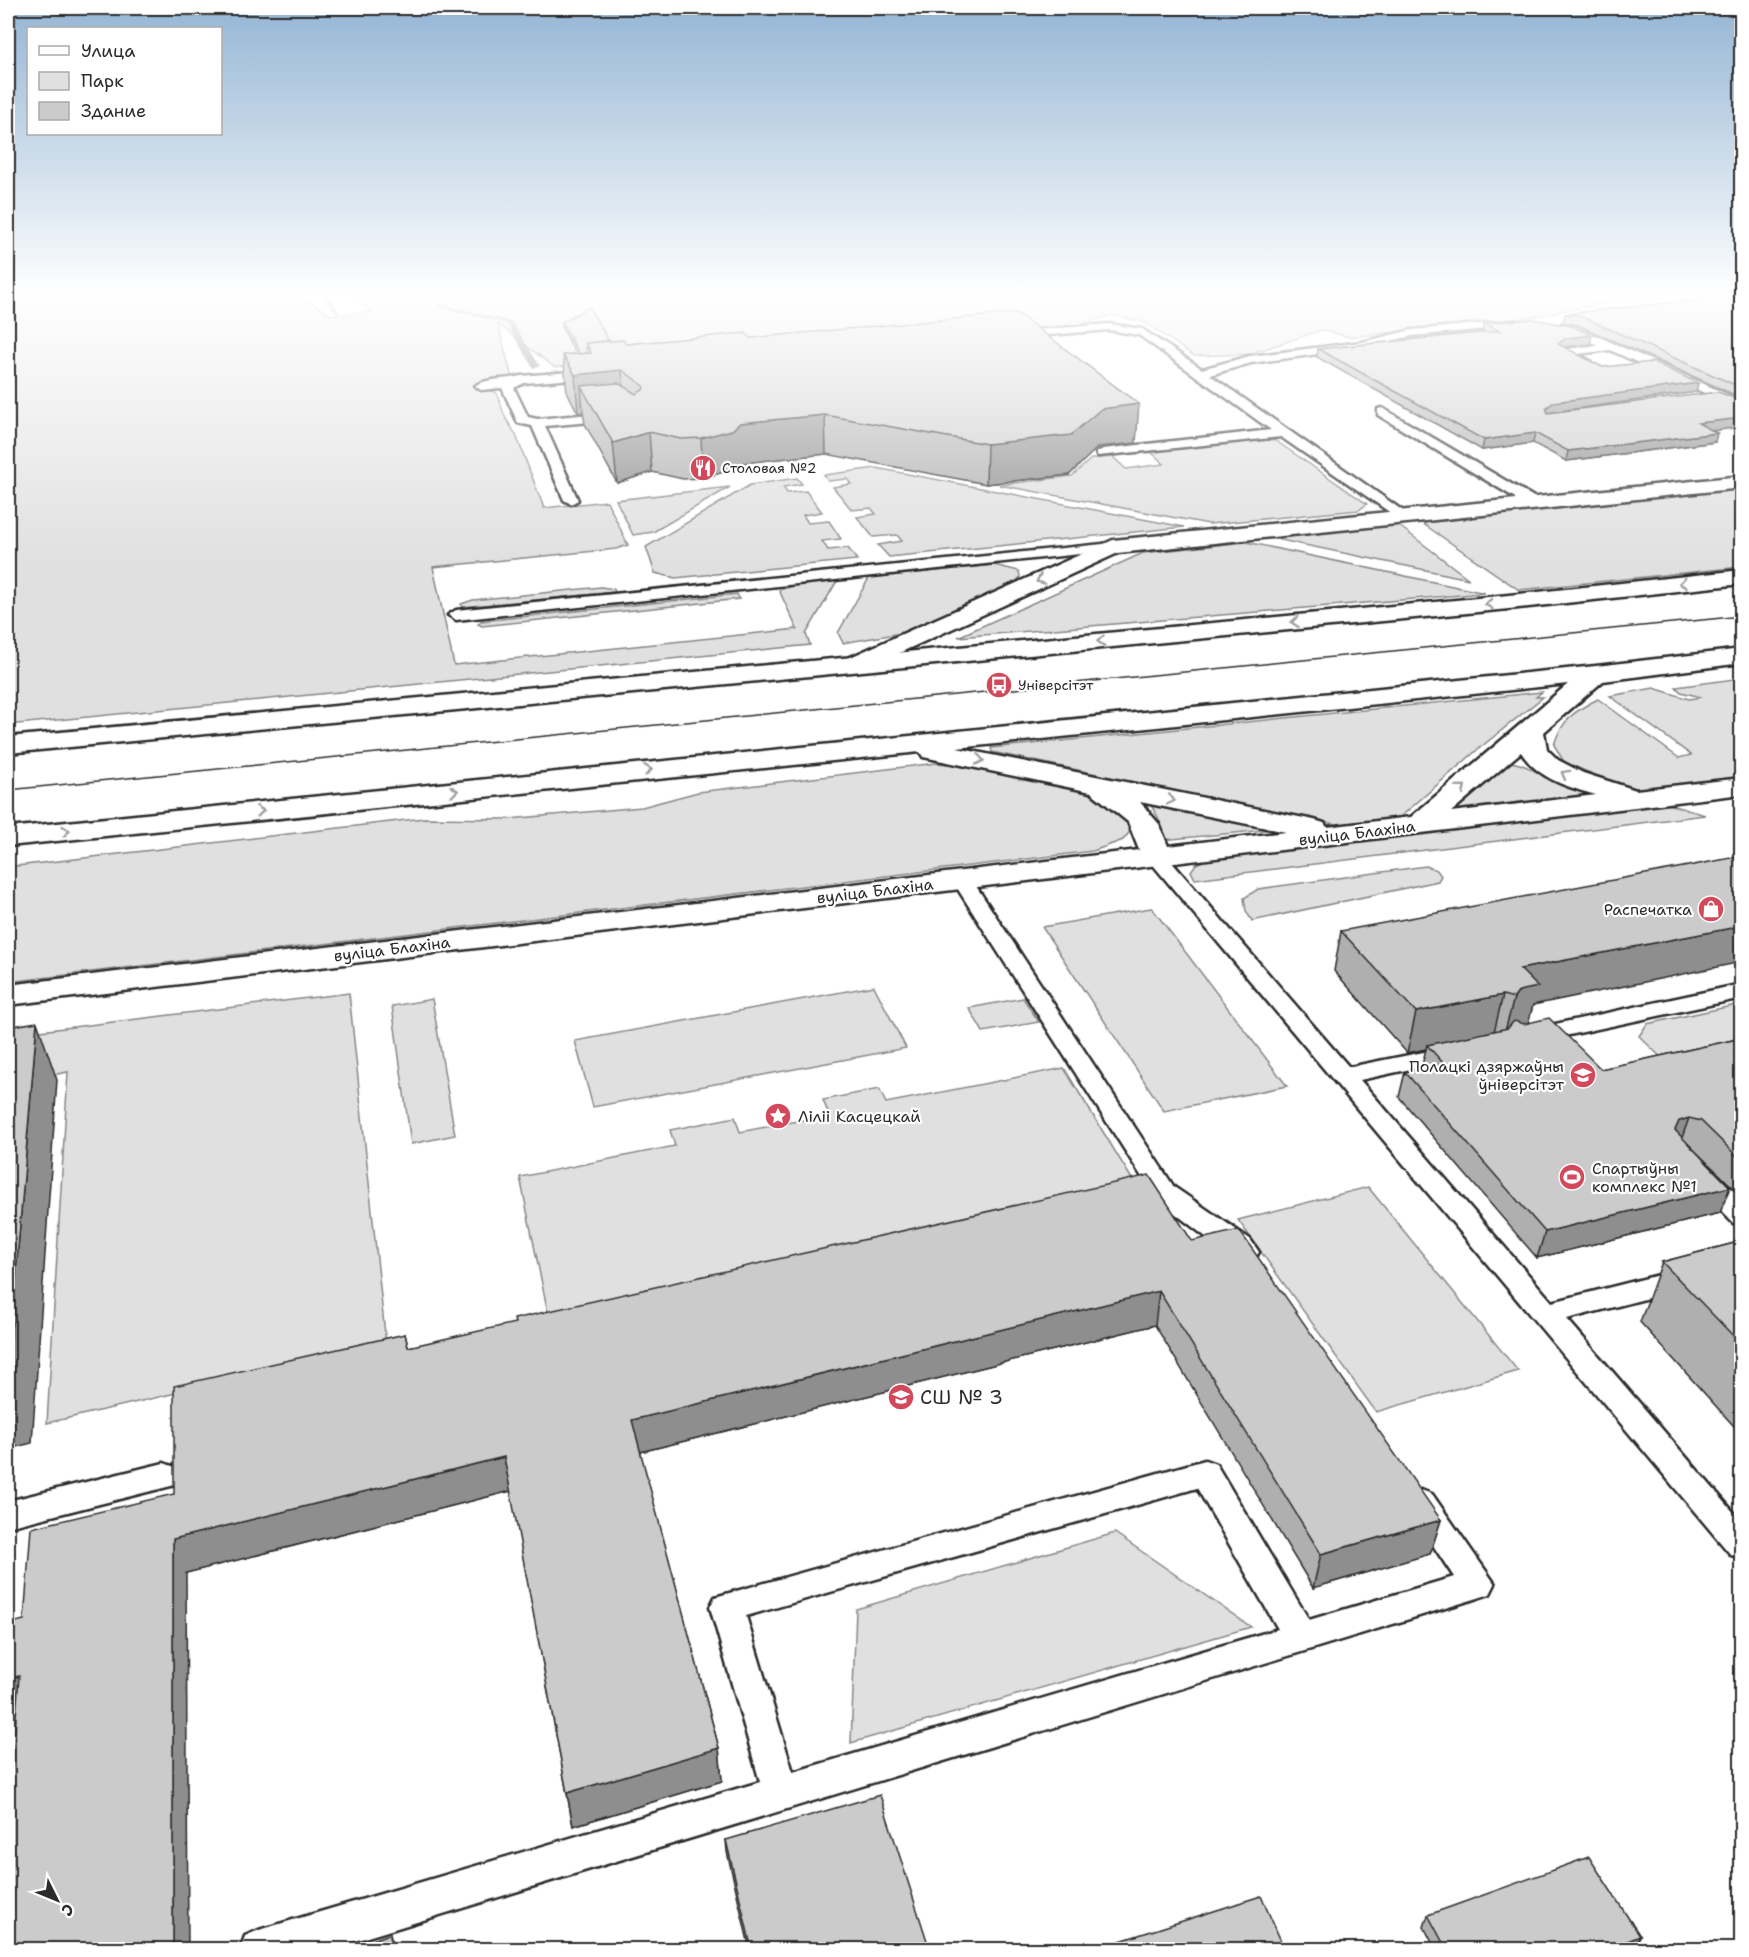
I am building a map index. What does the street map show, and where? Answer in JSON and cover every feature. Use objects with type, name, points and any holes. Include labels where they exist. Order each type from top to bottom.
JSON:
[{"type":"main road","points":[[855,664],[1113,547],[1742,482]]},
{"type":"main road","points":[[8,745],[1509,602],[1742,577]]},
{"type":"main road","points":[[8,837],[1596,674],[1742,656]]},
{"type":"main road","points":[[1418,826],[1596,674]]},
{"type":"main road","points":[[1530,730],[1533,751],[1560,772],[1596,787],[1641,797]]},
{"type":"main road","points":[[902,744],[1341,834]]},
{"type":"main road","points":[[1095,784],[1130,806],[1150,830],[1156,856]]},
{"type":"main road","name":"вуліца Блахіна","points":[[8,995],[1742,786]]},
{"type":"lane","points":[[481,386],[518,383]]},
{"type":"lane","points":[[1217,383],[1401,516]]},
{"type":"lane","points":[[1692,383],[1742,406]]},
{"type":"lane","points":[[512,384],[507,387],[523,420],[537,423],[626,414]]},
{"type":"lane","points":[[1696,398],[1719,395]]},
{"type":"lane","points":[[1382,412],[1532,502]]},
{"type":"lane","points":[[537,423],[571,500]]},
{"type":"lane","points":[[1103,453],[1286,432]]},
{"type":"lane","points":[[456,615],[1113,547]]},
{"type":"lane","points":[[1156,856],[1742,1545]]},
{"type":"lane","points":[[962,880],[1165,1192],[1240,1246],[1261,1275]]},
{"type":"lane","points":[[1517,1039],[1742,991]]},
{"type":"lane","points":[[1341,1076],[1470,1049]]},
{"type":"lane","points":[[1689,1162],[1742,1216]]},
{"type":"lane","points":[[1545,1314],[1742,1264]]},
{"type":"lane","points":[[781,1793],[727,1607],[1205,1473],[1301,1638]]},
{"type":"lane","points":[[8,1514],[164,1476]]},
{"type":"lane","points":[[259,1950],[1478,1584],[1404,1478]]},
{"type":"green space","points":[[8,383],[482,383],[483,388],[497,393],[544,508],[607,501],[628,545],[616,549],[433,567],[454,665],[797,629],[779,590],[797,585],[837,581],[806,634],[810,645],[8,725]]},
{"type":"green space","points":[[1260,439],[1276,441],[1367,504],[1359,510],[1209,524],[999,485],[1072,476],[1091,459],[1113,457],[1126,469],[1164,464],[1150,451]]},
{"type":"green space","points":[[876,468],[1184,527],[889,557],[878,545],[902,541],[897,535],[873,537],[857,517],[876,514],[871,508],[852,510],[833,487],[851,484],[847,479],[828,481],[824,475]]},
{"type":"green space","points":[[797,478],[802,484],[783,487],[787,493],[806,491],[822,512],[803,515],[808,523],[829,521],[841,539],[822,541],[828,550],[848,548],[857,560],[675,578],[655,573],[646,547],[750,485]]},
{"type":"green space","points":[[730,487],[653,532],[633,535],[616,500]]},
{"type":"green space","points":[[1741,489],[1741,567],[1519,590],[1422,523]]},
{"type":"green space","points":[[1398,525],[1469,579],[1271,538]]},
{"type":"green space","points":[[1246,542],[1485,593],[958,637],[1143,553]]},
{"type":"green space","points":[[994,565],[1019,571],[1020,577],[1016,582],[907,632],[843,643],[838,633],[869,578]]},
{"type":"green space","points":[[601,587],[614,589],[615,592],[462,607],[461,604],[473,600]]},
{"type":"green space","points":[[737,594],[739,599],[482,626],[478,624],[481,621]]},
{"type":"green space","points":[[1741,678],[1741,781],[1656,790],[1623,787],[1564,762],[1554,745],[1565,722],[1583,707],[1598,699],[1679,758],[1691,755],[1610,696],[1654,688],[1689,699],[1701,697],[1681,692],[1676,687]]},
{"type":"green space","points":[[1542,692],[1536,697],[1543,697],[1476,751],[1398,819],[1344,826],[992,752],[991,748]]},
{"type":"green space","points":[[1505,762],[1520,764],[1567,788],[1604,797],[1447,815]]},
{"type":"green space","points":[[937,763],[1005,772],[1084,792],[1119,810],[1133,828],[1123,840],[1093,851],[8,982],[8,867],[424,818],[509,819],[642,807],[698,792]]},
{"type":"green space","points":[[1149,802],[1276,829],[1162,840],[1158,817]]},
{"type":"green space","points":[[1664,803],[1705,815],[1195,879],[1191,871],[1196,864],[1205,860]]},
{"type":"green space","points":[[1426,866],[1437,870],[1441,876],[1438,881],[1252,921],[1246,911],[1244,898],[1258,889]]},
{"type":"green space","points":[[1152,908],[1287,1086],[1164,1111],[1042,927]]},
{"type":"green space","points":[[874,986],[906,1048],[593,1107],[575,1041]]},
{"type":"green space","points":[[349,993],[386,1344],[47,1423],[68,1072],[8,1083],[8,1035]]},
{"type":"green space","points":[[1023,998],[1039,1022],[983,1032],[969,1008]]},
{"type":"green space","points":[[432,999],[455,1135],[411,1144],[392,1006]]},
{"type":"green space","points":[[1741,1004],[1741,1059],[1674,1070],[1639,1036],[1647,1024]]},
{"type":"green space","points":[[1064,1068],[1135,1184],[549,1318],[520,1177],[675,1146],[670,1130],[735,1117],[740,1132],[829,1115],[823,1100],[879,1089],[886,1103]]},
{"type":"green space","points":[[1368,1187],[1518,1371],[1376,1412],[1238,1220]]},
{"type":"green space","points":[[1115,1533],[1251,1627],[851,1743],[856,1609]]},
{"type":"building","points":[[619,383],[636,394],[643,390],[644,386],[640,383],[1111,383],[1139,404],[1101,409],[1071,435],[987,444],[825,415],[740,423],[732,430],[701,438],[681,439],[649,432],[613,443],[581,386]]},
{"type":"building","points":[[1381,383],[1696,383],[1554,402],[1546,408],[1548,413],[1718,392],[1742,401],[1742,418],[1698,423],[1717,433],[1568,451],[1535,433],[1484,440]]},
{"type":"building","points":[[1731,383],[1742,383],[1742,388]]},
{"type":"building","points":[[1742,856],[1742,926],[1520,969],[1538,987],[1519,991],[1514,998],[1503,995],[1416,1012],[1341,931]]},
{"type":"building","points":[[1549,1018],[1601,1069],[1742,1038],[1742,1161],[1701,1121],[1689,1118],[1679,1121],[1675,1130],[1730,1187],[1545,1232],[1405,1072],[1444,1064],[1427,1045],[1508,1028],[1514,1021],[1524,1024]]},
{"type":"building","points":[[37,1022],[8,1367],[8,1027]]},
{"type":"building","points":[[1149,1175],[1192,1241],[1239,1230],[1441,1520],[1321,1554],[1159,1291],[632,1420],[719,1748],[567,1793],[504,1457],[173,1539],[173,1950],[8,1950],[8,1827],[19,1676],[8,1679],[8,1624],[24,1620],[31,1528],[174,1494],[174,1386],[405,1334],[408,1347],[515,1323],[514,1319]]},
{"type":"building","points":[[1742,1241],[1742,1345],[1662,1262]]},
{"type":"building","points":[[880,1795],[930,1950],[752,1950],[726,1840]]},
{"type":"building","points":[[1589,1857],[1640,1936],[1605,1950],[1447,1950],[1428,1915]]},
{"type":"building","points":[[1261,1896],[1285,1950],[1099,1950],[1098,1948]]},
{"type":"building","points":[[390,1934],[391,1950],[343,1950]]},
{"type":"tram line","points":[[8,790],[1742,616]]},
{"type":"place","name":"Столовая №2","points":[[703,468]]},
{"type":"place","name":"Універсітэт","points":[[999,685]]},
{"type":"place","name":"Распечатка","points":[[1711,909]]},
{"type":"place","name":"Полацкі дзяржаўны ўніверсітэт","points":[[1583,1075]]},
{"type":"place","name":"Ліліі Касцецкай","points":[[778,1116]]},
{"type":"place","name":"Спартыўны комплекс №1","points":[[1572,1177]]},
{"type":"place","name":"СШ № 3","points":[[901,1397]]}]
